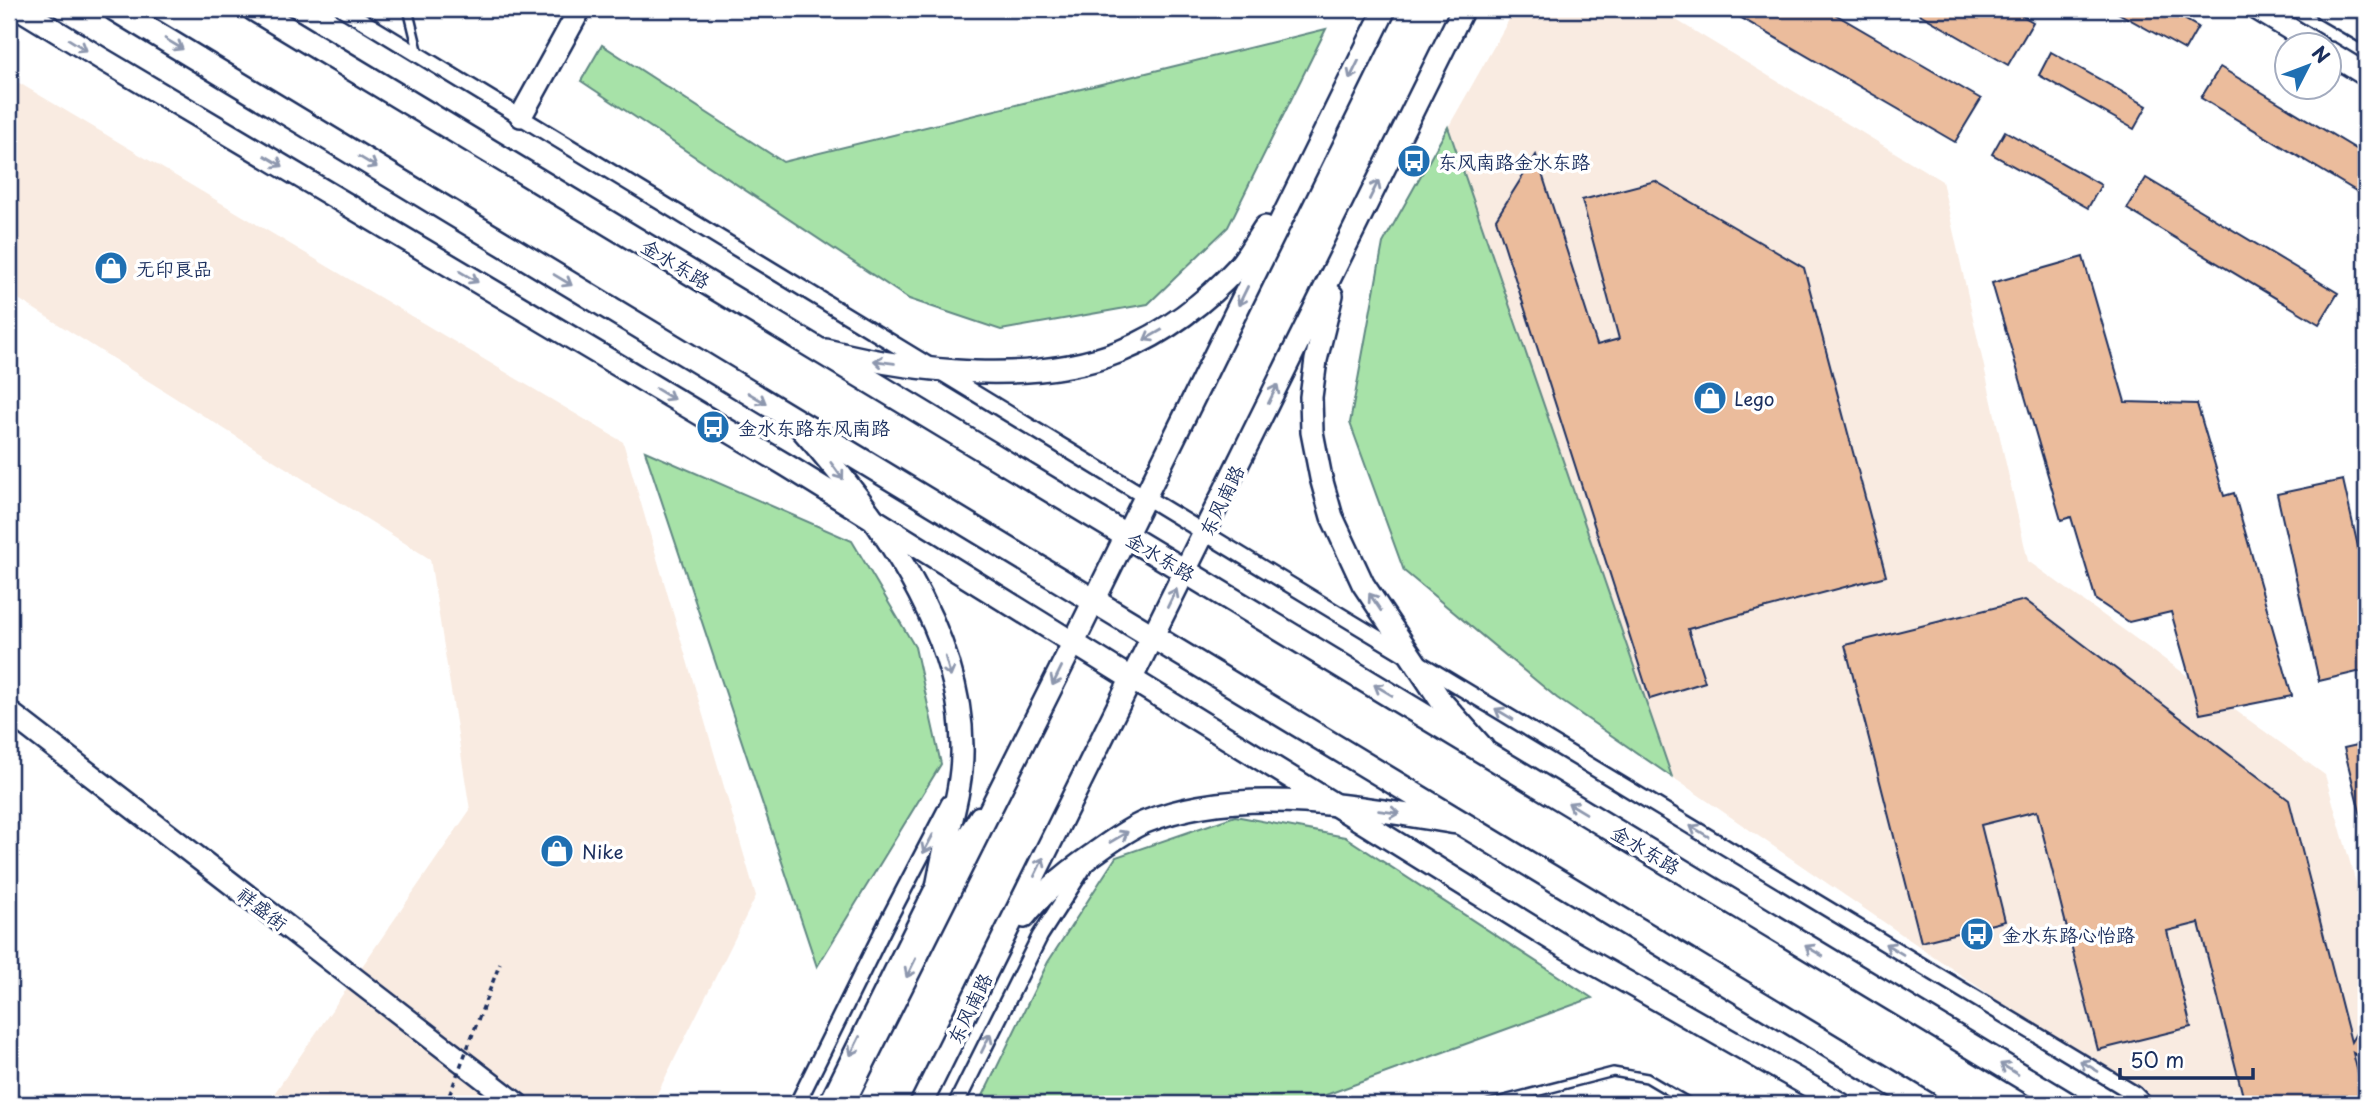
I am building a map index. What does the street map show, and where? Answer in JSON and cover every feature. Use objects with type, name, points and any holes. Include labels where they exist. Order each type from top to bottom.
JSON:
[{"type":"main road","points":[[20,9],[871,517],[1558,943],[1841,1104]]},
{"type":"main road","points":[[116,9],[1926,1104]]},
{"type":"main road","name":"金水东路","points":[[254,9],[2067,1104]]},
{"type":"main road","points":[[521,116],[580,9]]},
{"type":"main road","points":[[843,1104],[1385,9]]},
{"type":"main road","name":"东风南路","points":[[921,1104],[1463,9]]},
{"type":"main road","points":[[2257,9],[2295,32]]},
{"type":"main road","points":[[2325,9],[2366,33]]},
{"type":"main road","points":[[2344,62],[2366,75]]},
{"type":"main road","points":[[816,347],[859,359],[970,373],[1012,373],[1081,363],[1120,352],[1151,337],[1184,316],[1239,266],[1311,159]]},
{"type":"main road","points":[[1342,254],[1316,360],[1311,397],[1312,432],[1332,517],[1363,584],[1441,701],[1489,754]]},
{"type":"main road","points":[[793,419],[871,517],[908,573],[940,638],[954,690],[962,746],[960,784],[927,936]]},
{"type":"main road","name":"祥盛街","points":[[9,712],[517,1104]]},
{"type":"main road","points":[[999,949],[1041,895],[1093,855],[1143,823],[1173,813],[1243,800],[1298,802],[1461,823]]},
{"type":"street","points":[[343,9],[2134,1094],[2145,1104]]},
{"type":"street","points":[[826,1104],[940,874],[1019,751]]},
{"type":"street","points":[[797,1104],[886,924],[960,784]]},
{"type":"street","points":[[956,1104],[1040,936],[1093,855]]},
{"type":"lane","points":[[408,9],[419,55]]},
{"type":"lane","points":[[1489,1104],[1613,1072],[1647,1077],[1691,1104]]},
{"type":"path","points":[[446,1104],[500,963]]},
{"type":"shaded area","points":[[1515,9],[1658,9],[1942,181],[2028,561],[2325,775],[2366,918],[2366,1104],[2149,1104],[1544,689],[1404,572],[1350,423],[1383,243]]},
{"type":"shaded area","points":[[9,77],[623,442],[756,896],[652,1104],[267,1104],[470,810],[430,559],[9,293]]},
{"type":"green space","points":[[1326,29],[1228,227],[1148,304],[1001,330],[909,299],[581,81],[602,45],[783,162]]},
{"type":"green space","points":[[1448,127],[1672,777],[1557,698],[1404,571],[1350,423],[1383,243]]},
{"type":"green space","points":[[645,451],[852,541],[915,647],[941,764],[817,967]]},
{"type":"green space","points":[[1235,816],[1345,837],[1592,998],[1301,1104],[979,1104],[1048,962],[1116,857]]},
{"type":"building","points":[[1726,9],[1826,9],[1981,99],[1955,142]]},
{"type":"building","points":[[1911,9],[2011,9],[2033,22],[2008,65]]},
{"type":"building","points":[[2111,9],[2166,9],[2198,27],[2185,50]]},
{"type":"building","points":[[2051,52],[2147,106],[2134,129],[2039,75]]},
{"type":"building","points":[[2220,67],[2274,102],[2366,155],[2366,197],[2201,98]]},
{"type":"building","points":[[2005,131],[2101,185],[2088,208],[1992,154]]},
{"type":"building","points":[[1536,155],[1597,345],[1619,339],[1582,200],[1655,181],[1804,268],[1886,576],[1688,629],[1705,682],[1650,699],[1496,219]]},
{"type":"building","points":[[2146,178],[2338,293],[2319,324],[2127,209]]},
{"type":"building","points":[[2083,257],[2125,402],[2197,404],[2224,496],[2234,493],[2292,696],[2200,714],[2171,612],[2129,622],[2096,600],[2071,517],[2061,520],[1992,283]]},
{"type":"building","points":[[2343,480],[2366,582],[2366,670],[2319,681],[2277,494]]},
{"type":"building","points":[[2025,600],[2289,800],[2351,1042],[2366,1016],[2366,1061],[2353,1053],[2366,1104],[2245,1104],[2199,923],[2167,931],[2191,1027],[2098,1050],[2037,811],[1981,825],[2005,921],[1921,942],[1845,645]]},
{"type":"building","points":[[2366,743],[2366,815],[2361,816],[2344,748]]},
{"type":"place","name":"东风南路金水东路","points":[[1414,161]]},
{"type":"place","name":"无印良品","points":[[111,268]]},
{"type":"place","name":"Lego","points":[[1710,398]]},
{"type":"place","name":"金水东路东风南路","points":[[713,427]]},
{"type":"place","name":"Nike","points":[[557,851]]},
{"type":"place","name":"金水东路心怡路","points":[[1977,934]]}]
